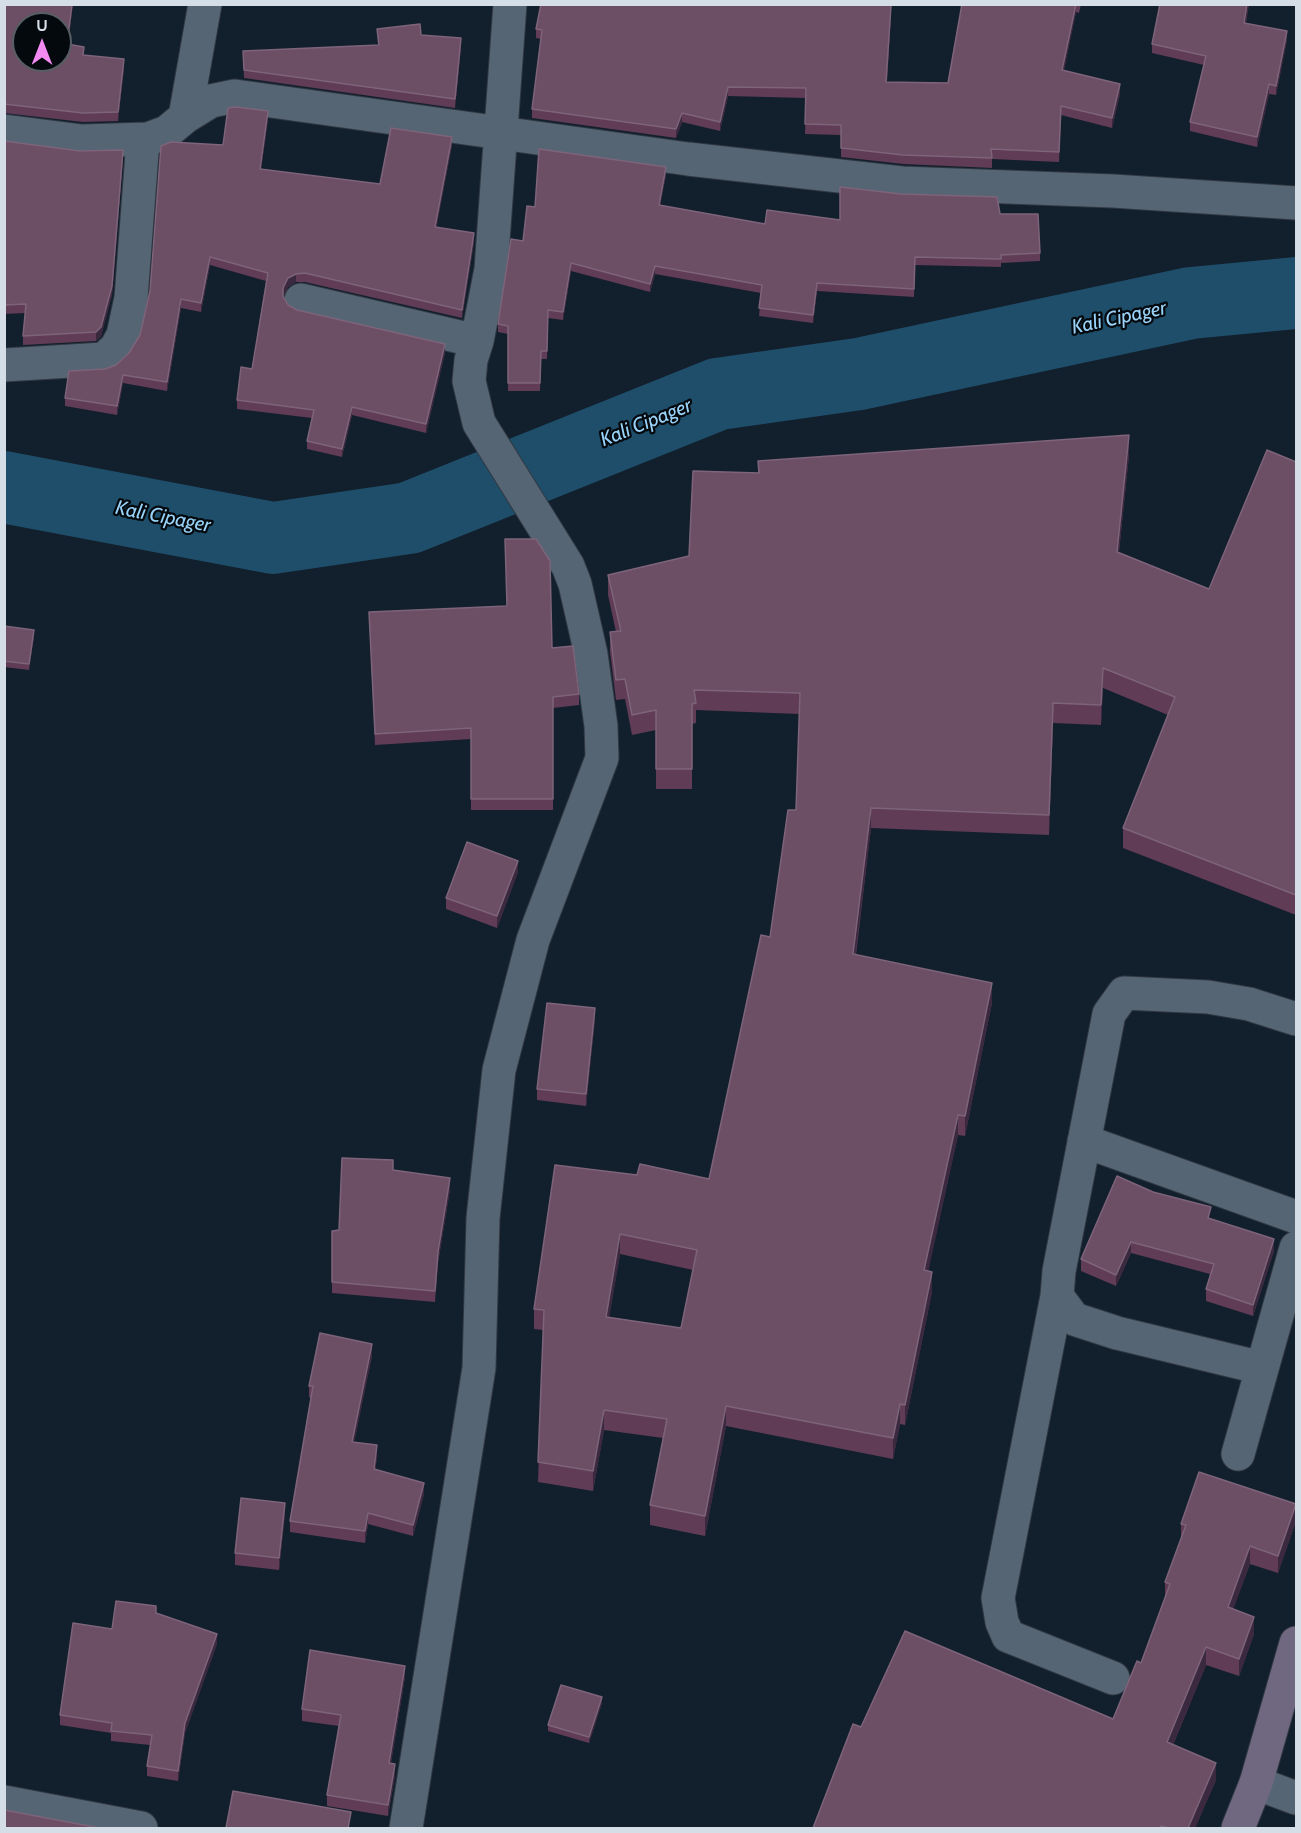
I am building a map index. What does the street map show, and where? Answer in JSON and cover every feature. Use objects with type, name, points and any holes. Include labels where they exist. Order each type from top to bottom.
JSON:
[{"type":"street","points":[[184,117],[205,4]]},
{"type":"street","points":[[406,1828],[478,1368],[483,1218],[499,1070],[533,940],[602,758],[601,726],[591,654],[575,584],[568,566],[479,423],[469,381],[471,360],[491,269],[510,4]]},
{"type":"street","points":[[4,131],[82,141],[143,140],[166,132],[184,117],[211,101],[235,96],[688,159],[902,183],[1113,191],[1296,203]]},
{"type":"street","points":[[4,365],[104,359],[116,348],[123,335],[131,298],[143,140]]},
{"type":"street","points":[[301,300],[477,341]]},
{"type":"street","points":[[1113,1678],[1008,1636],[1002,1622],[998,1598],[1109,1014],[1124,993],[1208,998],[1249,1004],[1296,1019]]},
{"type":"street","points":[[1084,1141],[1296,1217]]},
{"type":"street","points":[[1238,1454],[1296,1248]]},
{"type":"street","points":[[1057,1296],[1074,1319],[1117,1333],[1262,1368]]},
{"type":"street","points":[[1238,1828],[1256,1783],[1296,1643]]},
{"type":"street","points":[[1256,1783],[1296,1798]]},
{"type":"street","points":[[4,1802],[141,1828]]},
{"type":"building","points":[[4,4],[72,4],[71,12],[12,12],[12,72],[72,72],[72,45],[84,47],[83,55],[124,59],[118,112],[83,113],[4,104]]},
{"type":"building","points":[[541,4],[891,5],[886,82],[948,83],[962,4],[1076,4],[1062,70],[1120,84],[1112,118],[1061,106],[1059,152],[991,149],[992,158],[903,155],[841,148],[841,125],[805,124],[806,88],[728,87],[720,122],[682,113],[676,129],[532,109],[542,30],[536,29]]},
{"type":"building","points":[[1160,4],[1247,4],[1244,23],[1287,31],[1276,86],[1269,84],[1257,137],[1190,122],[1206,56],[1152,44]]},
{"type":"building","points":[[420,24],[421,35],[461,38],[455,99],[244,70],[243,51],[379,45],[377,29]]},
{"type":"building","points":[[228,108],[268,111],[260,169],[380,184],[391,128],[452,137],[435,227],[474,233],[462,310],[305,273],[288,278],[283,288],[283,296],[288,305],[297,310],[445,344],[426,424],[352,407],[342,449],[307,441],[314,410],[237,400],[241,367],[252,369],[268,273],[210,257],[201,303],[181,299],[167,382],[123,375],[117,406],[65,398],[69,371],[105,369],[116,365],[129,353],[140,335],[150,291],[161,146],[171,142],[223,145]]},
{"type":"building","points":[[4,141],[80,151],[123,150],[112,286],[101,327],[96,332],[23,336],[26,304],[4,305]]},
{"type":"building","points":[[539,149],[666,167],[659,205],[765,224],[767,210],[840,220],[840,187],[901,194],[997,197],[1000,214],[1038,214],[1040,253],[1001,255],[1001,259],[915,257],[914,289],[817,283],[813,315],[759,308],[762,285],[655,266],[650,284],[571,263],[563,312],[548,310],[547,351],[541,351],[540,383],[508,383],[508,326],[498,324],[511,239],[523,241],[527,206],[535,207]]},
{"type":"building","points":[[1129,435],[1117,552],[1209,589],[1267,450],[1296,462],[1296,895],[1123,828],[1175,697],[1103,668],[1101,705],[1053,703],[1049,815],[871,808],[853,954],[992,983],[965,1116],[958,1115],[924,1270],[932,1272],[905,1405],[900,1404],[893,1438],[726,1406],[705,1516],[650,1505],[667,1419],[604,1410],[593,1471],[538,1462],[544,1310],[534,1309],[555,1165],[637,1175],[640,1164],[709,1179],[761,935],[770,937],[788,810],[796,810],[800,693],[694,690],[696,703],[692,704],[692,769],[656,769],[656,710],[632,715],[625,679],[616,680],[610,632],[621,631],[608,575],[689,556],[693,471],[759,473],[758,461]],"holes":[[[620,1234],[697,1250],[681,1328],[606,1317]]]},
{"type":"building","points":[[505,539],[536,539],[550,561],[552,648],[573,646],[579,694],[553,697],[553,799],[471,799],[471,728],[375,734],[369,612],[507,606]]},
{"type":"building","points":[[4,626],[34,630],[29,664],[4,661]]},
{"type":"building","points":[[467,842],[518,861],[497,916],[446,898]]},
{"type":"building","points":[[547,1003],[595,1008],[586,1094],[537,1089]]},
{"type":"building","points":[[342,1158],[393,1160],[393,1170],[450,1178],[438,1252],[435,1291],[332,1282],[332,1231],[339,1230]]},
{"type":"building","points":[[1117,1176],[1153,1192],[1211,1207],[1208,1218],[1274,1239],[1253,1305],[1206,1289],[1214,1264],[1131,1242],[1116,1275],[1081,1259]]},
{"type":"building","points":[[320,1333],[372,1344],[352,1442],[377,1445],[374,1469],[424,1483],[413,1525],[368,1513],[365,1531],[290,1521],[313,1386],[309,1386]]},
{"type":"building","points":[[1199,1472],[1296,1504],[1278,1556],[1250,1546],[1228,1607],[1254,1617],[1239,1659],[1206,1647],[1167,1742],[1216,1763],[1188,1828],[1161,1826],[1160,1828],[813,1828],[853,1724],[861,1727],[905,1631],[1113,1719],[1137,1661],[1141,1663],[1170,1584],[1165,1582],[1186,1525],[1181,1524]]},
{"type":"building","points":[[241,1498],[285,1503],[279,1558],[235,1553]]},
{"type":"building","points":[[116,1601],[156,1606],[156,1613],[217,1634],[185,1723],[178,1771],[147,1766],[152,1735],[111,1731],[112,1723],[60,1715],[73,1623],[112,1629]]},
{"type":"building","points":[[310,1650],[405,1666],[389,1763],[395,1764],[388,1805],[327,1795],[341,1715],[302,1709]]},
{"type":"building","points":[[561,1685],[602,1697],[589,1737],[548,1725]]},
{"type":"building","points":[[233,1791],[351,1812],[348,1828],[226,1828]]},
{"type":"building","points":[[4,1810],[100,1828],[4,1828]]},
{"type":"waterway","name":"Kali Cipager","points":[[4,487],[273,538],[409,518],[718,394],[859,374],[1191,303],[1296,293]]}]
